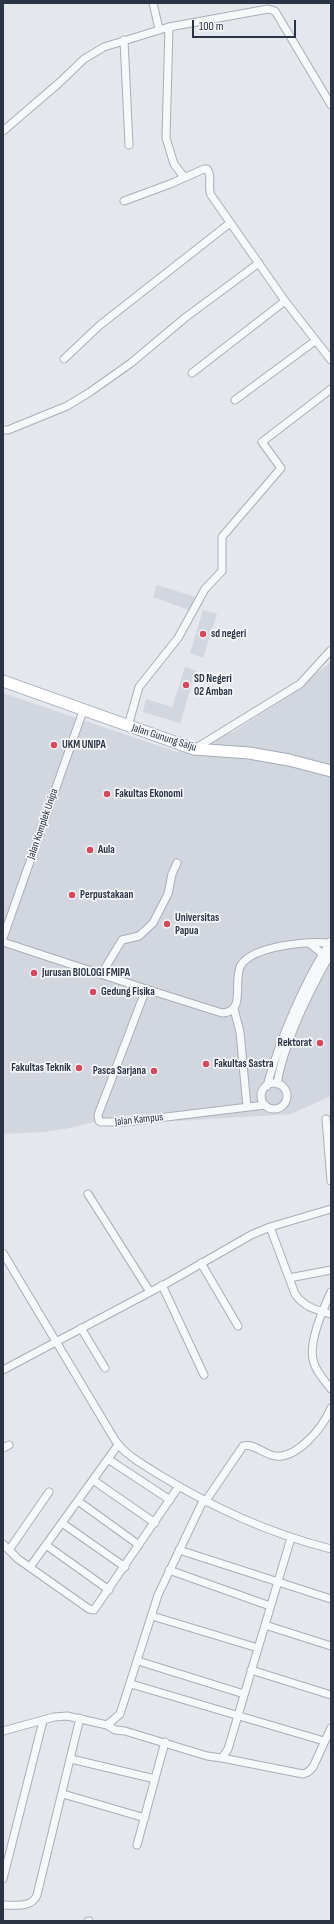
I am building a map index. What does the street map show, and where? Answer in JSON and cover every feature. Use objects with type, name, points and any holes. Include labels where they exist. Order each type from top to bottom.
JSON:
[{"type":"main road","name":"Jalan Gunung Salju","points":[[3,681],[83,711],[194,749],[249,753],[289,760],[331,771]]},
{"type":"street","points":[[153,3],[159,29]]},
{"type":"street","points":[[3,131],[59,84],[84,59],[104,47],[159,29],[221,16],[268,9],[274,10],[331,105]]},
{"type":"street","points":[[169,27],[166,138],[174,164],[184,177]]},
{"type":"street","points":[[124,40],[129,144]]},
{"type":"street","points":[[124,201],[164,187],[184,177],[207,169],[210,173],[210,193],[285,301],[331,360]]},
{"type":"street","points":[[64,359],[100,325],[230,223]]},
{"type":"street","points":[[3,430],[8,430],[67,406],[90,392],[131,363],[186,317],[259,263]]},
{"type":"street","points":[[192,373],[285,301]]},
{"type":"street","points":[[235,400],[315,341]]},
{"type":"street","points":[[128,726],[139,687],[178,638],[206,589],[222,571],[222,537],[281,468],[262,442],[331,390]]},
{"type":"street","points":[[194,749],[300,684],[331,650]]},
{"type":"street","name":"Jalan Komplek Unipa","points":[[3,938],[83,711]]},
{"type":"street","points":[[102,974],[122,940],[139,936],[153,924],[165,901],[172,874],[177,863]]},
{"type":"street","points":[[3,942],[222,1013],[231,1012],[234,1009]]},
{"type":"street","points":[[247,1107],[240,1032],[234,1009],[239,972],[246,960],[272,949],[292,944],[330,942],[325,958],[306,995],[284,1044],[275,1057],[267,1086],[262,1095],[265,1105]]},
{"type":"street","points":[[310,944],[325,958]]},
{"type":"street","points":[[325,958],[331,953]]},
{"type":"street","name":"Jalan Kampus","points":[[146,989],[98,1115],[99,1121],[106,1123],[125,1122],[265,1105],[274,1109],[280,1107],[285,1102],[287,1096],[286,1091],[277,1084]]},
{"type":"street","points":[[267,1086],[277,1084],[284,1044]]},
{"type":"street","points":[[326,1119],[331,1181]]},
{"type":"street","points":[[88,1194],[150,1292]]},
{"type":"street","points":[[3,1370],[150,1292],[251,1235],[270,1227],[331,1209]]},
{"type":"street","points":[[270,1227],[295,1294],[305,1305],[331,1314]]},
{"type":"street","points":[[3,1253],[118,1445],[128,1455],[204,1501],[291,1538],[331,1549]]},
{"type":"street","points":[[201,1263],[238,1326]]},
{"type":"street","points":[[290,1278],[328,1271],[331,1277]]},
{"type":"street","points":[[162,1285],[204,1375]]},
{"type":"street","points":[[331,1292],[322,1311],[312,1355],[318,1372],[331,1389]]},
{"type":"street","points":[[81,1328],[105,1368]]},
{"type":"street","points":[[107,1725],[120,1714],[131,1684],[158,1595],[204,1501],[243,1446],[250,1445],[274,1456],[285,1456],[294,1452],[311,1438],[322,1425],[331,1408]]},
{"type":"street","points":[[30,1567],[118,1445]]},
{"type":"street","points":[[108,1459],[170,1500]]},
{"type":"street","points":[[93,1480],[155,1523]]},
{"type":"street","points":[[3,1544],[30,1567],[92,1610],[96,1609],[179,1486]]},
{"type":"street","points":[[9,1550],[48,1492]]},
{"type":"street","points":[[78,1501],[139,1545]]},
{"type":"street","points":[[62,1523],[125,1567]]},
{"type":"street","points":[[222,1758],[228,1748],[291,1538]]},
{"type":"street","points":[[46,1545],[109,1590]]},
{"type":"street","points":[[179,1550],[331,1599]]},
{"type":"street","points":[[169,1570],[270,1606]]},
{"type":"street","points":[[152,1616],[258,1648]]},
{"type":"street","points":[[265,1625],[331,1646]]},
{"type":"street","points":[[138,1661],[244,1694]]},
{"type":"street","points":[[251,1670],[331,1695]]},
{"type":"street","points":[[131,1684],[238,1714],[324,1741]]},
{"type":"street","points":[[3,1731],[54,1717],[67,1716],[107,1725],[115,1730],[165,1742],[208,1756],[302,1774],[308,1772],[313,1767],[331,1728]]},
{"type":"street","points":[[3,1905],[23,1904],[35,1901],[72,1759],[80,1718]]},
{"type":"street","points":[[3,1879],[43,1721]]},
{"type":"street","points":[[137,1845],[165,1742]]},
{"type":"street","points":[[72,1759],[155,1779]]},
{"type":"street","points":[[63,1794],[144,1818]]},
{"type":"shaded area","name":"sd negeri","points":[[157,585],[196,597],[192,611],[153,597]]},
{"type":"shaded area","name":"sd negeri","points":[[203,610],[217,614],[203,658],[190,653]]},
{"type":"shaded area","name":"Universitas Papua","points":[[331,660],[331,1096],[291,1114],[177,1121],[168,1112],[113,1117],[70,1128],[44,1132],[3,1134],[3,693],[177,752],[233,732],[280,702],[327,665]]},
{"type":"shaded area","name":"SD Negeri 02 Amban","points":[[185,667],[196,671],[180,723],[143,712],[146,699],[172,707]]},
{"type":"place","name":"sd negeri","points":[[203,634]]},
{"type":"place","name":"SD Negeri 02 Amban","points":[[186,685]]},
{"type":"place","name":"UKM UNIPA","points":[[54,745]]},
{"type":"place","name":"Fakultas Ekonomi","points":[[107,794]]},
{"type":"place","name":"Aula","points":[[90,850]]},
{"type":"place","name":"Perpustakaan","points":[[72,895]]},
{"type":"place","name":"Universitas Papua","points":[[167,924]]},
{"type":"place","name":"Jurusan BIOLOGI FMIPA","points":[[34,973]]},
{"type":"place","name":"Gedung Fisika","points":[[93,992]]},
{"type":"place","name":"Rektorat","points":[[320,1043]]},
{"type":"place","name":"Fakultas Sastra","points":[[206,1064]]},
{"type":"place","name":"Fakultas Teknik","points":[[79,1068]]},
{"type":"place","name":"Pasca Sarjana","points":[[154,1071]]}]
